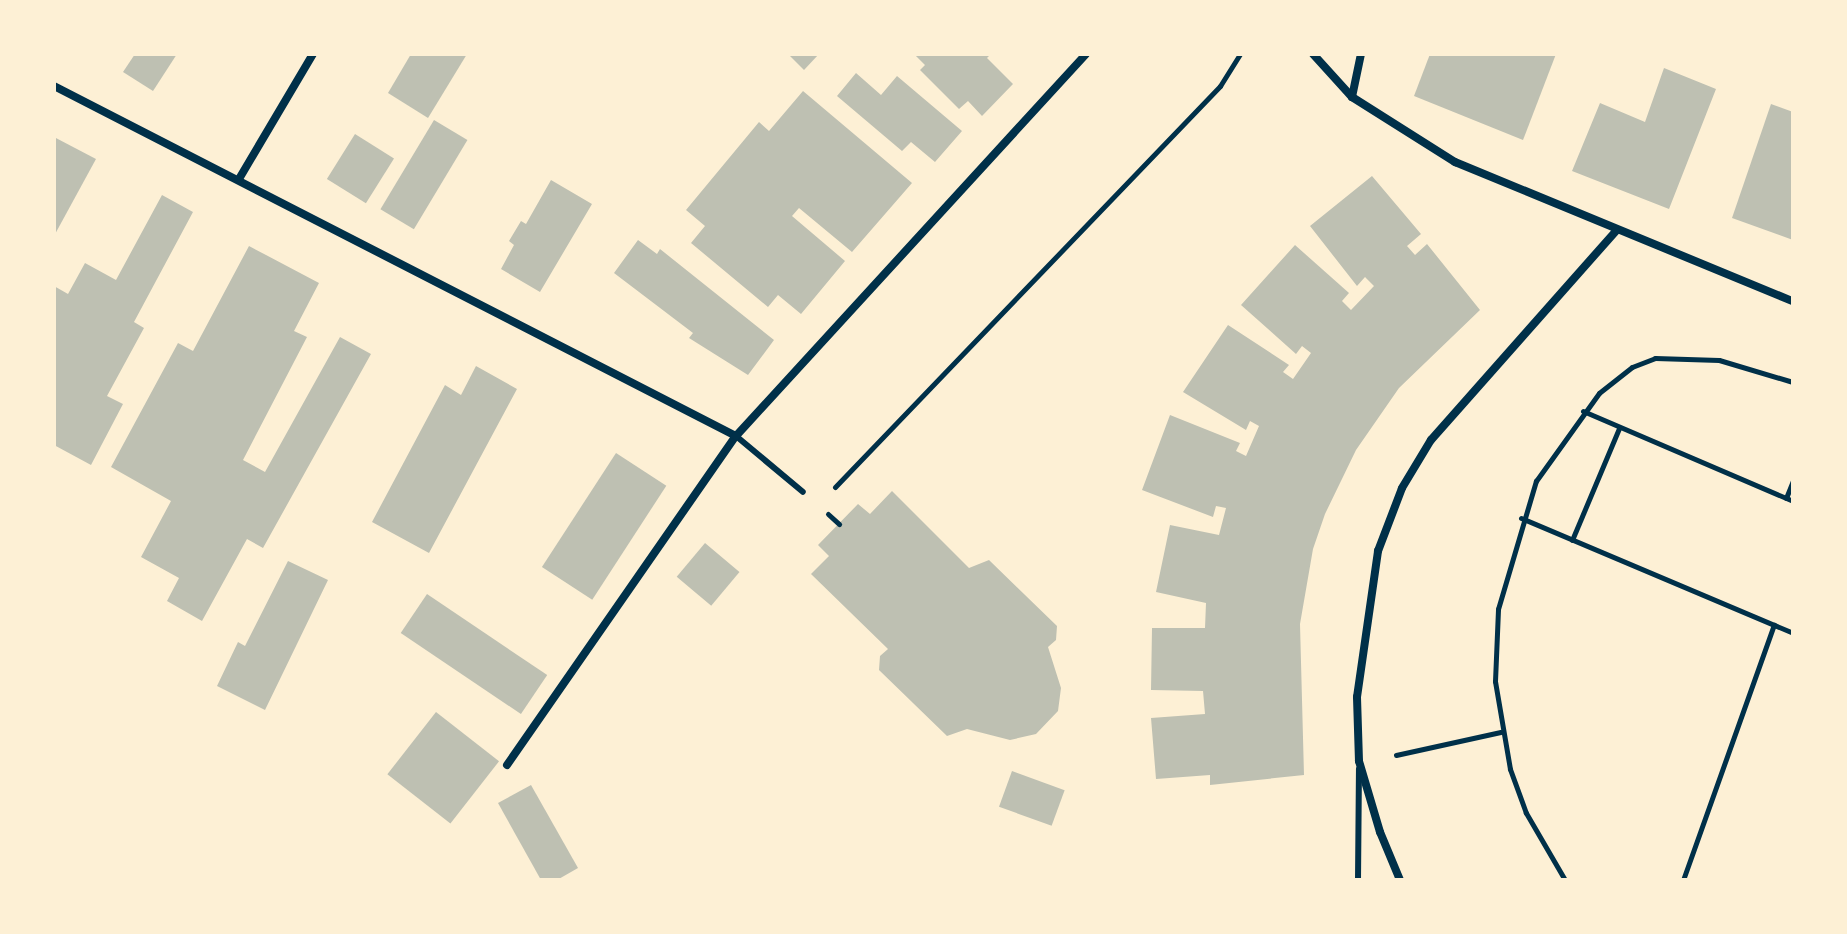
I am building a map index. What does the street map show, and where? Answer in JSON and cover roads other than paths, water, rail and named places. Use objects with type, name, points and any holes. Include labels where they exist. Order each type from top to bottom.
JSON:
[{"type":"street","points":[[239,179],[313,54]]},
{"type":"street","points":[[507,765],[736,436],[1086,54]]},
{"type":"street","points":[[1313,54],[1352,97],[1455,162],[1616,231],[1793,301]]},
{"type":"street","points":[[1352,97],[1361,54]]},
{"type":"street","points":[[54,86],[736,436]]},
{"type":"street","points":[[1400,880],[1380,832],[1359,761],[1357,697],[1364,628],[1378,551],[1402,488],[1466,396],[1616,231]]},
{"type":"lane","points":[[736,436],[803,492]]},
{"type":"lane","points":[[1358,880],[1359,761]]}]
